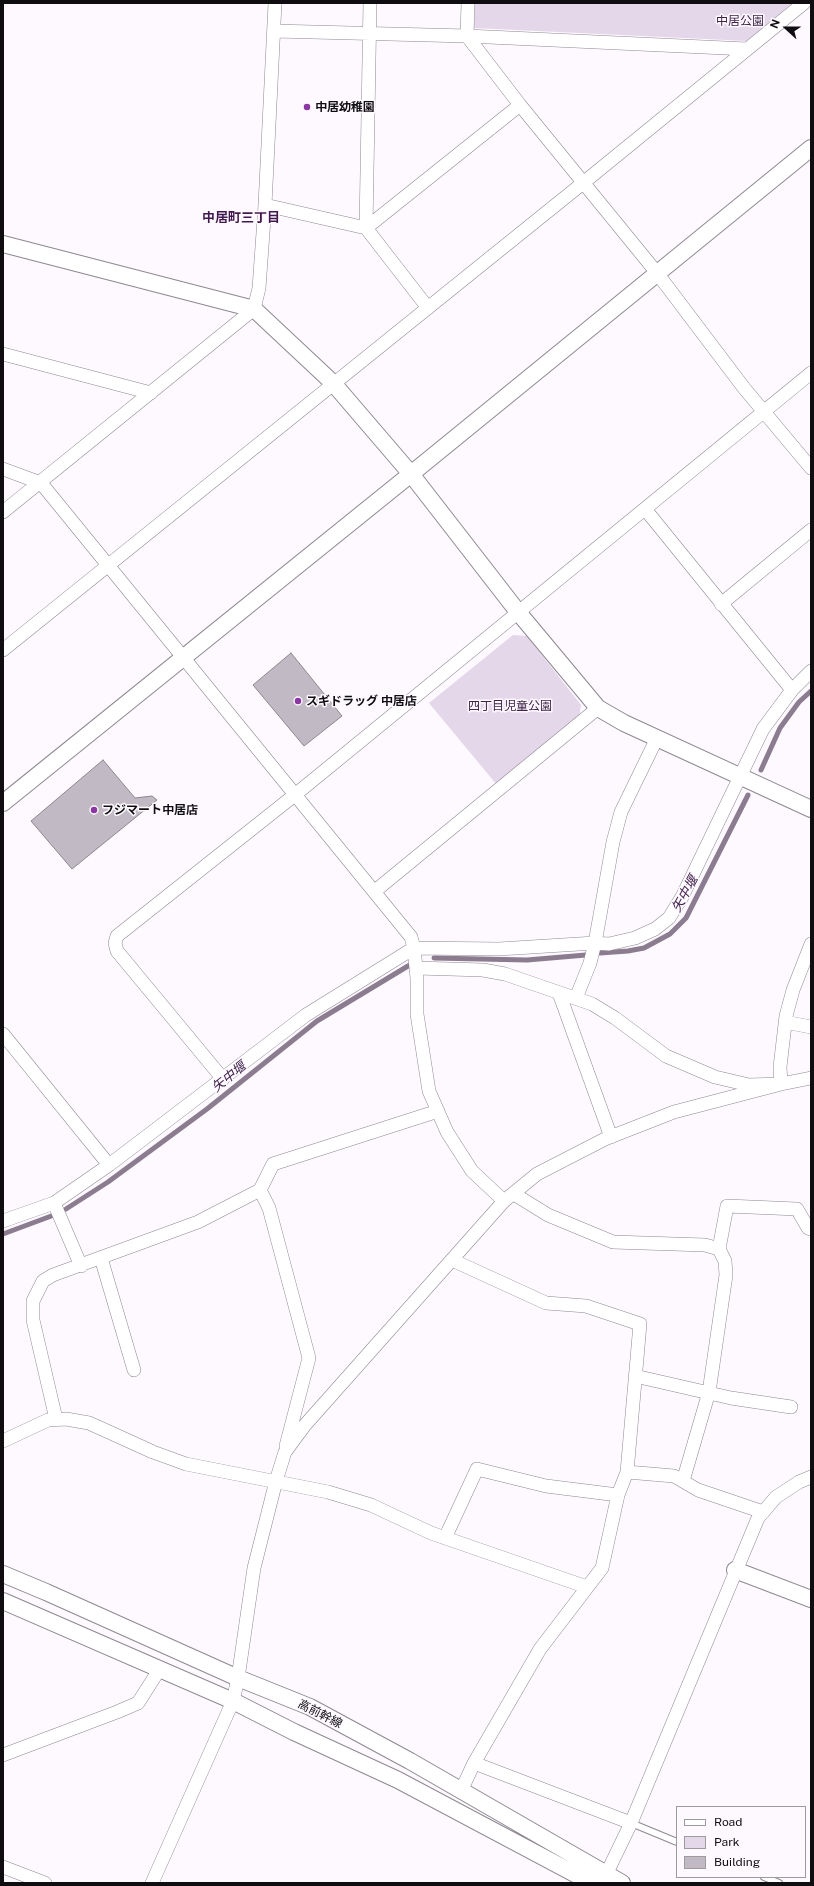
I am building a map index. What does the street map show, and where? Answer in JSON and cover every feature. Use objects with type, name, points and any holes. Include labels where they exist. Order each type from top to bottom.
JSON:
[{"type":"street","points":[[3,512],[41,483],[254,310],[259,288],[265,205],[275,3]]},
{"type":"street","points":[[370,3],[368,33],[366,228],[428,308]]},
{"type":"street","points":[[468,3],[467,36],[520,105],[657,273],[764,413],[811,468]]},
{"type":"street","points":[[3,650],[333,383],[584,183],[804,3]]},
{"type":"street","points":[[274,31],[467,36],[747,49]]},
{"type":"street","points":[[366,228],[520,105]]},
{"type":"street","points":[[3,803],[411,474],[811,148]]},
{"type":"street","points":[[265,205],[366,228]]},
{"type":"street","points":[[3,244],[254,310],[333,383],[411,474],[518,612],[598,708],[624,723],[811,809]]},
{"type":"street","points":[[3,354],[151,393]]},
{"type":"street","points":[[223,1079],[117,951],[115,943],[117,936],[296,794],[764,413],[811,373]]},
{"type":"street","points":[[3,469],[41,483],[107,566],[376,891],[411,937],[414,948],[416,968],[417,1014],[429,1091],[447,1132],[472,1171],[509,1198],[613,1242],[705,1245],[719,1249]]},
{"type":"street","points":[[645,509],[792,690]]},
{"type":"street","points":[[721,604],[811,530]]},
{"type":"street","points":[[3,1222],[54,1202],[108,1165],[306,1015],[414,948],[498,949],[595,943],[609,944],[635,938],[655,929],[669,918],[682,897],[763,729],[792,690],[811,671]]},
{"type":"street","points":[[376,891],[598,708]]},
{"type":"street","points":[[576,998],[590,963],[595,943],[613,842],[621,812],[657,738]]},
{"type":"street","points":[[781,1084],[780,1067],[786,1022],[793,990],[811,944]]},
{"type":"street","points":[[416,968],[483,970],[505,974],[592,1004],[615,1018],[666,1056],[715,1077],[748,1085],[781,1084]]},
{"type":"street","points":[[559,993],[611,1136]]},
{"type":"street","points":[[786,1022],[811,1027]]},
{"type":"street","points":[[3,1034],[108,1165]]},
{"type":"street","points":[[285,1452],[305,1425],[452,1260],[509,1198],[537,1174],[611,1136],[674,1112],[781,1084],[811,1078]]},
{"type":"street","points":[[56,1419],[33,1320],[33,1301],[43,1281],[53,1275],[198,1222],[260,1190],[273,1164],[438,1111]]},
{"type":"street","points":[[152,1883],[233,1701],[238,1678],[254,1568],[309,1358],[270,1208],[260,1190]]},
{"type":"street","points":[[54,1202],[81,1266]]},
{"type":"street","points":[[683,1481],[708,1392],[726,1276],[725,1261],[719,1249],[727,1206],[797,1209],[808,1228],[811,1229]]},
{"type":"street","points":[[101,1258],[134,1370]]},
{"type":"street","points":[[452,1260],[546,1302],[586,1306],[640,1324],[627,1472],[618,1495],[602,1568],[540,1649],[474,1763],[461,1791]]},
{"type":"street","points":[[635,1376],[708,1392],[791,1407]]},
{"type":"street","points":[[3,1441],[48,1420],[66,1419],[89,1423],[153,1452],[186,1464],[328,1492],[371,1505],[431,1533],[587,1587]]},
{"type":"street","points":[[445,1538],[477,1469],[546,1486],[618,1495]]},
{"type":"street","points":[[627,1472],[674,1476],[698,1490],[763,1512]]},
{"type":"street","points":[[604,1879],[631,1823],[735,1570],[758,1518],[776,1497],[799,1482],[811,1477]]},
{"type":"street","points":[[735,1570],[811,1599]]},
{"type":"street","name":"高前幹線","points":[[3,1574],[238,1678],[310,1707],[461,1791],[604,1879],[622,1883]]},
{"type":"street","points":[[3,1601],[233,1701],[294,1732],[398,1780],[592,1883]]},
{"type":"street","points":[[3,1755],[138,1703],[159,1670]]},
{"type":"street","points":[[474,1763],[631,1823]]},
{"type":"street","points":[[3,1867],[45,1883]]},
{"type":"lane","points":[[631,1823],[676,1842]]},
{"type":"lane","points":[[766,1878],[779,1883]]},
{"type":"green space","name":"中居公園","points":[[475,3],[793,3],[747,41],[474,28]]},
{"type":"green space","name":"四丁目児童公園","points":[[513,635],[527,636],[581,705],[579,718],[497,785],[429,703]]},
{"type":"building","name":"スギドラッグ 中居店","points":[[291,653],[342,716],[304,746],[253,685]]},
{"type":"building","name":"フジマート中居店","points":[[103,760],[135,798],[152,796],[157,800],[72,869],[31,821]]},
{"type":"waterway","name":"矢中堰","points":[[761,770],[780,728],[799,702],[811,691]]},
{"type":"waterway","name":"矢中堰","points":[[600,953],[644,948],[670,934],[686,918],[748,795]]},
{"type":"waterway","name":"矢中堰","points":[[434,958],[527,960],[586,955]]},
{"type":"waterway","name":"矢中堰","points":[[66,1209],[108,1182],[207,1109],[317,1021],[408,966]]},
{"type":"waterway","name":"矢中堰","points":[[3,1234],[54,1215]]},
{"type":"place","name":"中居幼稚園","points":[[307,107]]},
{"type":"place","name":"スギドラッグ 中居店","points":[[298,701]]},
{"type":"place","name":"フジマート中居店","points":[[94,810]]},
{"type":"district","name":"中居町三丁目","points":[[241,218]]}]
